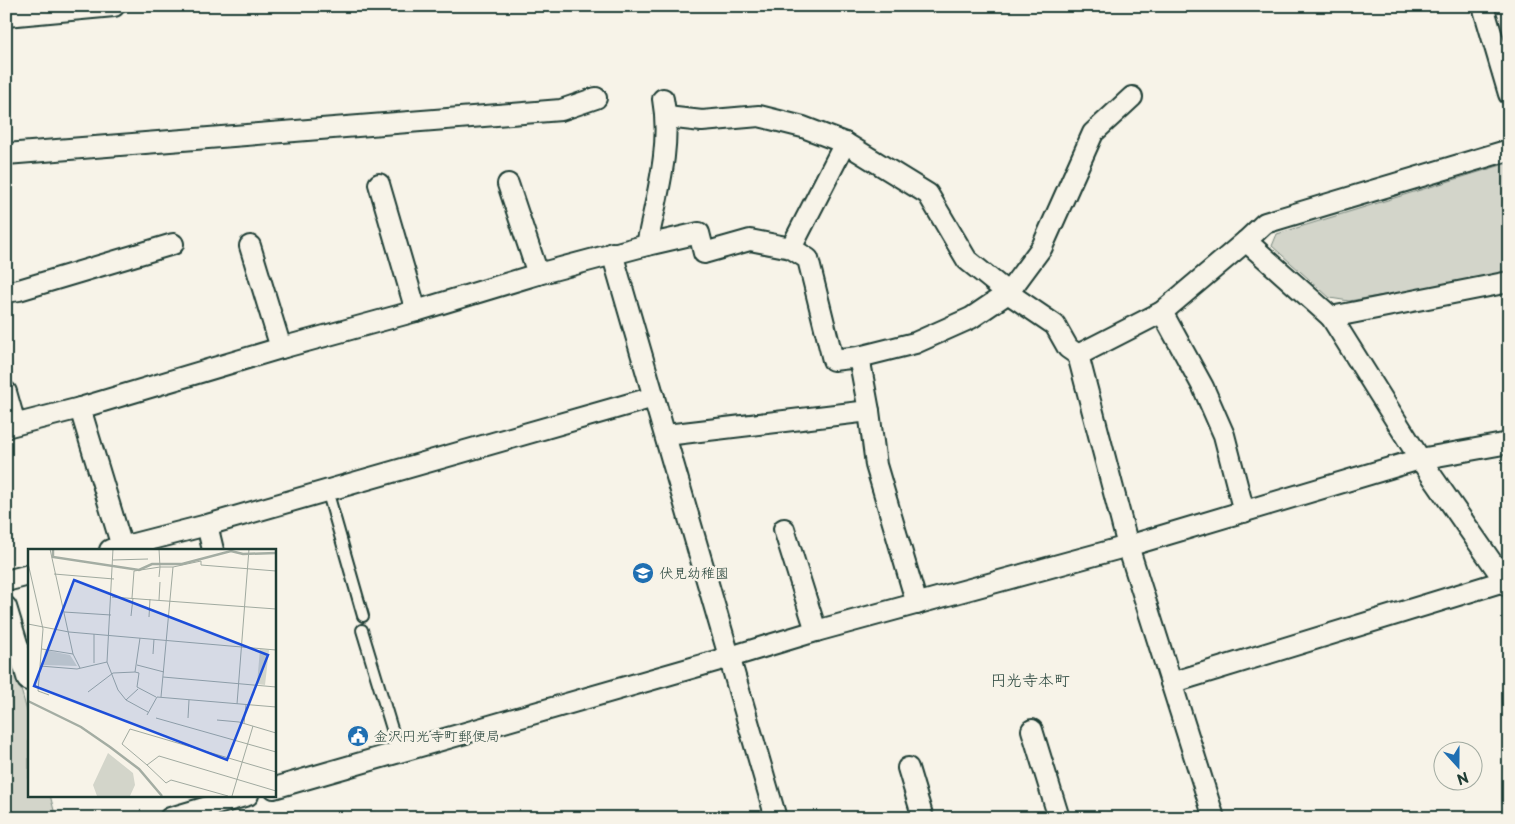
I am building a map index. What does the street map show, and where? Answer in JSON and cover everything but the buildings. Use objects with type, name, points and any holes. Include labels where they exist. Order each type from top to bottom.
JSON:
[{"type":"street","points":[[6,16],[114,6]]},
{"type":"street","points":[[1483,6],[1509,94]]},
{"type":"street","points":[[6,154],[561,110],[596,98]]},
{"type":"street","points":[[6,392],[11,426],[80,408],[612,253],[699,233],[704,253],[750,240],[791,248],[808,259],[833,360],[858,357],[915,343],[971,318],[1008,294],[1042,247],[1093,133],[1132,98]]},
{"type":"street","points":[[647,245],[664,159],[665,108],[702,121],[759,116],[803,127],[845,143],[928,194],[967,260],[1008,294],[1055,325],[1068,348],[1078,355],[1128,546],[1172,683],[1209,816]]},
{"type":"street","points":[[791,248],[845,143]]},
{"type":"street","points":[[1078,355],[1162,312],[1246,242],[1265,223],[1509,150]]},
{"type":"street","points":[[379,184],[416,311]]},
{"type":"street","points":[[508,184],[538,274]]},
{"type":"street","points":[[1172,683],[1506,584],[1420,459],[1330,317],[1246,242]]},
{"type":"street","points":[[6,292],[173,244]]},
{"type":"street","points":[[250,246],[282,348]]},
{"type":"street","points":[[612,253],[776,818]]},
{"type":"street","points":[[1330,317],[1509,282]]},
{"type":"street","points":[[1162,312],[1203,387],[1224,436],[1244,512]]},
{"type":"street","points":[[858,357],[869,411],[876,465],[917,604]]},
{"type":"street","points":[[80,408],[118,549],[654,397]]},
{"type":"street","points":[[666,435],[869,411]]},
{"type":"street","points":[[275,788],[816,631],[1128,546],[1420,459],[1509,444]]},
{"type":"street","points":[[207,525],[213,549]]},
{"type":"street","points":[[784,529],[816,631]]},
{"type":"street","points":[[6,581],[28,575]]},
{"type":"street","points":[[6,608],[28,680]]},
{"type":"street","points":[[1032,730],[1058,818]]},
{"type":"street","points":[[908,768],[923,818]]},
{"type":"street","points":[[170,818],[197,808],[244,796]]},
{"type":"lane","points":[[327,490],[363,616]]},
{"type":"lane","points":[[362,630],[399,752]]},
{"type":"shaded area","points":[[1505,164],[1509,165],[1509,274],[1349,301],[1330,298],[1272,246],[1277,234]]},
{"type":"shaded area","points":[[6,636],[28,714],[28,796],[50,796],[56,818],[6,818]]},
{"type":"place","name":"伏見幼稚園","points":[[643,573]]},
{"type":"place","name":"金沢円光寺町郵便局","points":[[358,736]]},
{"type":"district","name":"円光寺本町","points":[[1030,680]]}]
